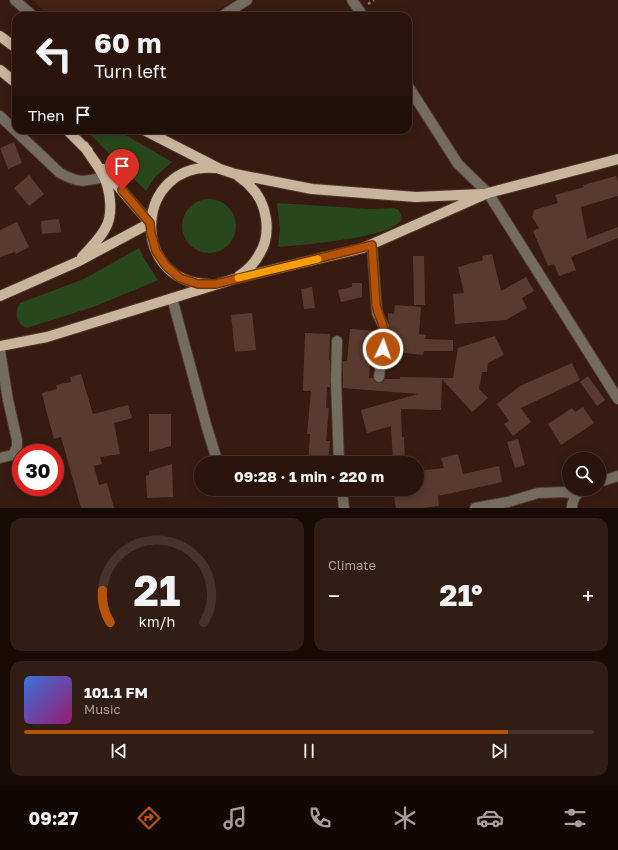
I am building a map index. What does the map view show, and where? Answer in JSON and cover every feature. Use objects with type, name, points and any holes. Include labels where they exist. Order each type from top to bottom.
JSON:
[{"type":"main road","points":[[0,36],[12,45]]},
{"type":"main road","points":[[0,70],[12,80]]},
{"type":"main road","points":[[71,134],[84,146],[150,223]]},
{"type":"main road","points":[[152,134],[220,169],[235,174],[312,190],[416,197],[488,194]]},
{"type":"main road","points":[[77,262],[98,239],[107,225],[110,209],[104,177],[84,146]]},
{"type":"main road","points":[[0,346],[47,337],[216,284],[372,245],[488,194],[618,159]]},
{"type":"main road","points":[[216,284],[198,284],[180,278],[166,266],[156,251],[150,223],[158,197],[170,182],[187,172],[206,168],[220,169]]},
{"type":"main road","points":[[234,279],[249,269],[261,252],[266,233],[265,213],[257,194],[250,186],[235,174]]},
{"type":"main road","points":[[0,296],[77,262],[150,223]]},
{"type":"street","points":[[15,0],[28,12]]},
{"type":"street","points":[[228,12],[247,0]]},
{"type":"street","points":[[352,0],[360,12]]},
{"type":"street","points":[[412,92],[458,164],[488,194],[618,399]]},
{"type":"street","points":[[2,121],[12,130]]},
{"type":"street","points":[[16,134],[60,173],[71,179],[85,182],[104,177]]},
{"type":"street","points":[[372,245],[377,313],[384,327],[386,336],[379,377]]},
{"type":"street","points":[[172,298],[216,456]]},
{"type":"street","points":[[337,341],[336,381],[339,456]]},
{"type":"street","points":[[0,350],[4,400],[17,440],[17,447],[13,455],[0,458]]},
{"type":"street","points":[[606,480],[618,476]]},
{"type":"street","points":[[475,508],[508,502],[538,493],[562,492]]},
{"type":"street","points":[[343,496],[344,508]]},
{"type":"street","points":[[572,508],[573,500],[576,496]]},
{"type":"shaded area","points":[[32,0],[234,0],[214,12],[46,12]]},
{"type":"green space","points":[[90,134],[124,134],[172,162],[155,177],[146,191]]},
{"type":"green space","points":[[204,199],[214,199],[224,203],[232,211],[236,221],[236,231],[232,241],[224,249],[214,253],[204,253],[194,249],[186,241],[182,231],[182,221],[186,211],[194,203]]},
{"type":"green space","points":[[277,203],[370,209],[394,208],[399,210],[402,218],[396,225],[383,231],[366,235],[325,242],[278,247],[280,229]]},
{"type":"green space","points":[[139,248],[158,280],[96,306],[27,328],[18,321],[17,310],[20,303],[84,279]]},
{"type":"building","points":[[14,142],[22,163],[8,169],[0,148]]},
{"type":"building","points":[[29,175],[44,194],[29,206],[14,188]]},
{"type":"building","points":[[616,176],[618,182],[618,196],[581,207],[587,239],[618,227],[618,238],[571,257],[576,270],[559,276],[554,264],[548,266],[533,231],[539,228],[532,217],[534,210],[558,203],[555,195],[584,187],[583,185]]},
{"type":"building","points":[[59,219],[61,232],[42,234],[41,221]]},
{"type":"building","points":[[17,222],[29,247],[16,254],[15,252],[0,257],[0,230]]},
{"type":"building","points":[[492,254],[501,291],[526,277],[534,291],[522,298],[527,308],[506,320],[455,324],[453,294],[464,293],[458,267],[483,260],[482,256]]},
{"type":"building","points":[[413,256],[424,256],[425,305],[414,305]]},
{"type":"building","points":[[352,283],[362,283],[362,297],[341,302],[338,290],[352,287]]},
{"type":"building","points":[[312,287],[315,308],[304,309],[301,289]]},
{"type":"building","points":[[395,305],[421,307],[419,334],[426,335],[425,339],[453,340],[453,351],[424,351],[423,355],[389,351],[391,335],[388,313],[394,314]]},
{"type":"building","points":[[252,313],[256,350],[235,352],[231,315]]},
{"type":"building","points":[[350,329],[378,331],[376,354],[371,353],[369,378],[373,378],[375,382],[378,383],[382,383],[385,379],[400,379],[400,377],[453,378],[458,348],[495,336],[504,355],[488,363],[487,372],[482,372],[479,389],[488,398],[472,412],[442,379],[441,410],[401,409],[402,437],[404,437],[405,456],[393,456],[391,426],[367,433],[361,410],[418,394],[343,388],[343,361],[347,361]]},
{"type":"building","points":[[305,333],[330,334],[330,387],[327,387],[326,408],[329,408],[326,441],[330,441],[329,456],[308,456],[310,434],[307,434],[311,391],[303,391]]},
{"type":"building","points":[[572,363],[580,380],[521,408],[531,422],[513,436],[504,424],[509,421],[497,404],[520,386]]},
{"type":"building","points":[[81,374],[93,414],[128,405],[132,418],[114,423],[120,454],[100,457],[102,464],[94,466],[99,485],[107,483],[114,508],[81,508],[64,444],[61,437],[54,439],[42,393],[57,389],[56,385],[71,382],[70,377]]},
{"type":"building","points":[[588,376],[605,400],[597,406],[580,382]]},
{"type":"building","points":[[583,407],[594,423],[561,445],[548,424],[572,408],[575,412]]},
{"type":"building","points":[[149,414],[171,414],[171,446],[149,452]]},
{"type":"building","points":[[518,439],[525,465],[515,468],[507,442]]},
{"type":"building","points":[[458,454],[463,474],[499,466],[502,482],[438,496],[439,506],[423,508],[396,508],[394,496],[424,496],[424,470],[444,468],[441,458]]},
{"type":"building","points":[[172,464],[173,497],[147,498],[146,476],[149,475],[149,471]]},
{"type":"slow traffic","points":[[238,278],[318,259]]},
{"type":"route","points":[[122,190],[150,223],[156,251],[166,266],[180,278],[198,284],[216,284],[372,245],[377,313],[384,327],[386,336],[383,349]]}]
